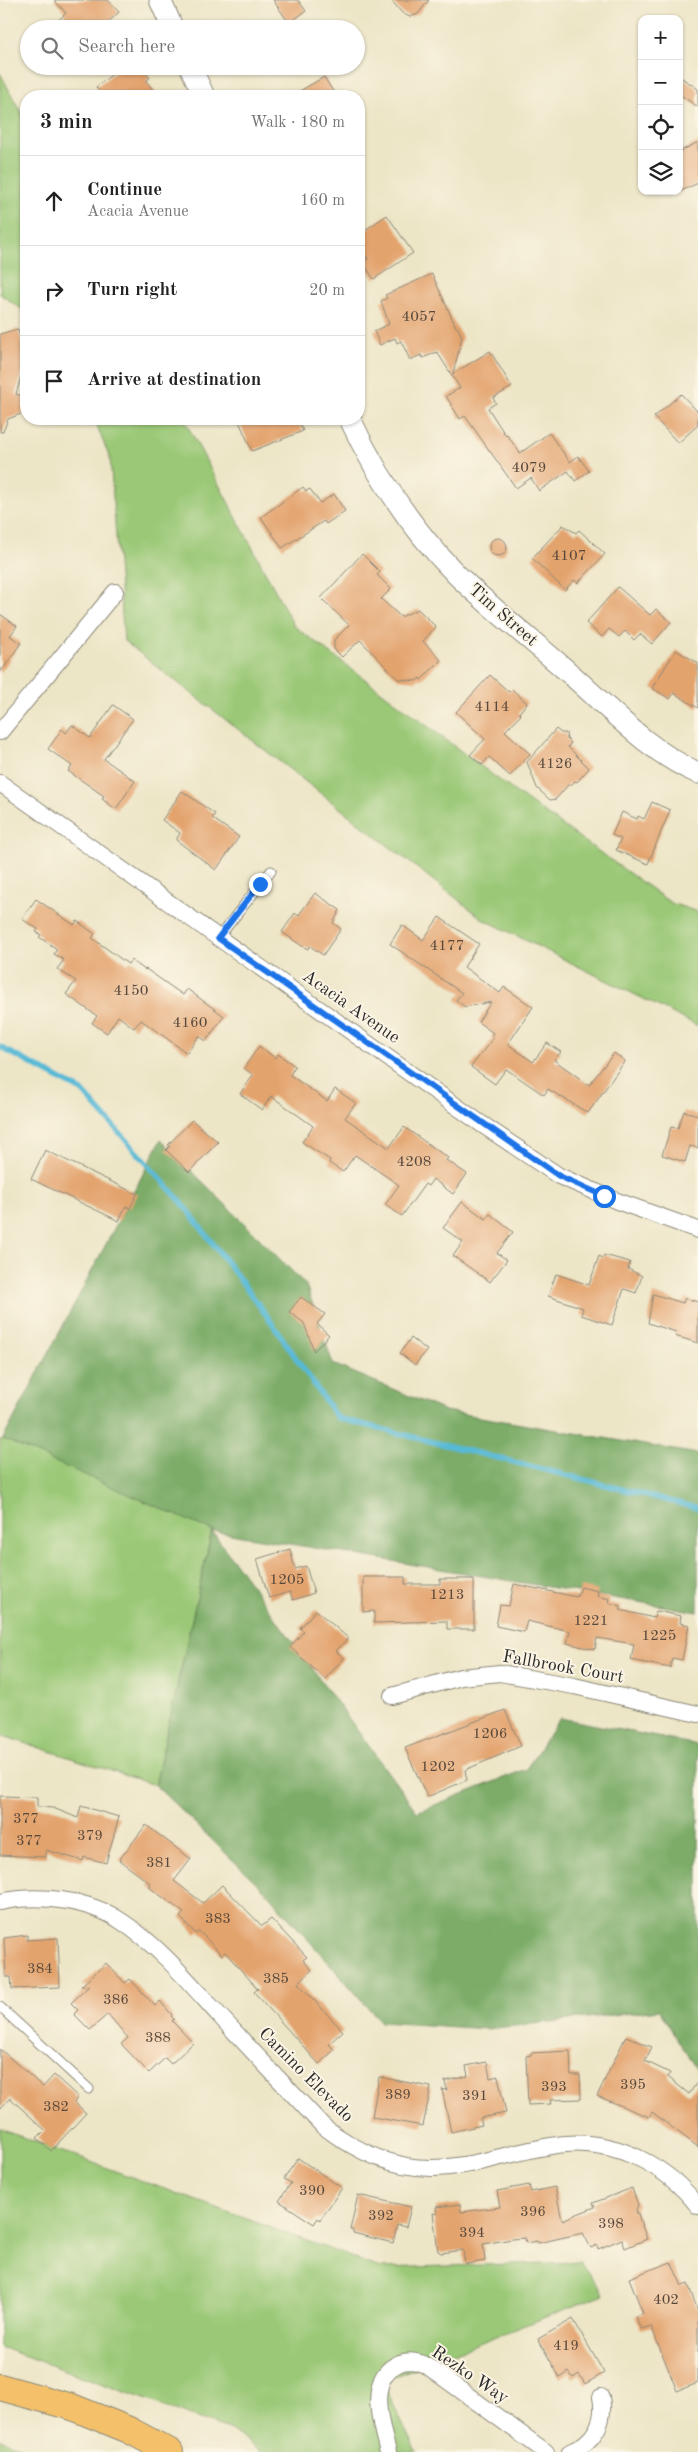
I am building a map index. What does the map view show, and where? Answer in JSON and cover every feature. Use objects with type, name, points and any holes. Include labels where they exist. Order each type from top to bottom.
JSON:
[{"type":"main road","points":[[0,2387],[72,2407],[129,2430],[170,2452]]},
{"type":"street","points":[[160,0],[169,20]]},
{"type":"street","points":[[194,75],[201,90]]},
{"type":"street","name":"Tim Street","points":[[353,425],[361,442],[414,526],[457,574],[640,735],[686,768],[698,773]]},
{"type":"street","points":[[0,732],[114,592]]},
{"type":"street","name":"Acacia Avenue","points":[[0,783],[559,1176],[617,1201],[698,1230]]},
{"type":"street","name":"Fallbrook Court","points":[[392,1696],[461,1677],[500,1673],[574,1686],[698,1714]]},
{"type":"street","name":"Camino Elevado","points":[[0,1902],[25,1898],[65,1901],[102,1912],[120,1920],[162,1954],[323,2126],[352,2147],[369,2155],[408,2166],[449,2168],[565,2144],[596,2146],[637,2157],[659,2169],[686,2192],[698,2206]]},
{"type":"street","name":"Rezko Way","points":[[388,2452],[378,2404],[379,2391],[386,2373],[392,2367],[407,2361],[423,2364],[430,2368],[546,2452]]},
{"type":"street","points":[[570,2452],[584,2444],[597,2431],[603,2415],[601,2397]]},
{"type":"lane","points":[[218,938],[271,871]]},
{"type":"lane","points":[[0,2007],[89,2089]]},
{"type":"green space","points":[[0,73],[20,111],[20,308],[0,294]]},
{"type":"green space","points":[[96,425],[187,425],[294,626],[518,794],[671,903],[698,912],[698,1026],[483,919],[124,641],[110,458]]},
{"type":"green space","points":[[161,1140],[306,1285],[333,1364],[445,1411],[698,1454],[698,1612],[212,1531],[3,1439]]},
{"type":"green space","points":[[3,1439],[212,1530],[155,1785],[0,1735],[0,1440]]},
{"type":"green space","points":[[212,1531],[417,1812],[526,1769],[560,1718],[698,1745],[698,2072],[659,2010],[487,2029],[381,2022],[265,1891],[155,1785]]},
{"type":"green space","points":[[0,2129],[381,2268],[580,2262],[604,2294],[382,2381],[416,2452],[261,2452],[231,2430],[0,2347]]},
{"type":"green space","points":[[0,2439],[35,2452],[0,2452]]},
{"type":"building","points":[[54,0],[108,0],[119,12],[111,20],[59,20],[66,13]]},
{"type":"building","points":[[273,0],[298,0],[306,11],[293,20],[287,20]]},
{"type":"building","points":[[391,0],[429,0],[418,14],[410,17],[402,13]]},
{"type":"building","points":[[111,75],[148,75],[150,78],[146,81],[153,90],[98,90],[96,87]]},
{"type":"building","points":[[324,77],[332,90],[301,90]]},
{"type":"building","points":[[683,79],[698,89],[698,107],[683,97]]},
{"type":"building","points":[[698,142],[698,183],[683,190],[683,150]]},
{"type":"building","points":[[387,215],[413,253],[374,279],[365,266],[365,261],[368,259],[365,254],[365,230]]},
{"type":"building","points":[[432,274],[462,337],[453,374],[490,351],[512,387],[493,398],[496,403],[488,408],[506,436],[520,453],[549,433],[570,462],[578,456],[589,471],[575,481],[568,471],[539,491],[531,478],[516,488],[465,416],[460,419],[446,396],[460,388],[437,352],[423,358],[421,355],[410,360],[401,341],[397,343],[395,338],[380,345],[374,331],[389,324],[381,301],[387,298],[385,295]]},
{"type":"building","points":[[18,329],[20,337],[20,380],[16,394],[20,396],[20,414],[8,419],[3,432],[0,432],[0,334]]},
{"type":"building","points":[[681,394],[698,412],[698,425],[678,443],[654,417]]},
{"type":"building","points":[[241,425],[300,425],[303,431],[252,451]]},
{"type":"building","points":[[303,487],[306,491],[310,489],[320,503],[334,494],[345,511],[326,524],[324,521],[282,548],[261,517]]},
{"type":"building","points":[[563,525],[576,533],[579,530],[605,554],[578,583],[574,580],[565,590],[532,558]]},
{"type":"building","points":[[498,538],[504,541],[507,547],[504,553],[498,556],[492,553],[489,547],[492,541]]},
{"type":"building","points":[[362,554],[380,572],[377,575],[391,589],[381,599],[401,617],[418,609],[436,627],[423,641],[441,660],[421,680],[420,678],[416,681],[398,679],[360,640],[342,657],[334,649],[334,640],[349,625],[321,598]]},
{"type":"building","points":[[618,587],[650,615],[656,609],[671,622],[652,644],[640,634],[634,640],[625,631],[619,637],[609,629],[602,637],[586,623]]},
{"type":"building","points":[[0,614],[17,626],[10,636],[21,643],[0,673]]},
{"type":"building","points":[[676,650],[698,663],[698,708],[674,693],[670,699],[652,688]]},
{"type":"building","points":[[490,675],[509,692],[512,689],[527,703],[519,713],[521,715],[505,731],[530,754],[510,776],[489,757],[482,765],[470,755],[485,739],[456,712]]},
{"type":"building","points":[[113,705],[133,719],[104,759],[135,781],[116,809],[102,799],[104,796],[68,771],[72,766],[48,749],[62,729],[66,733],[72,725],[90,738]]},
{"type":"building","points":[[556,729],[561,733],[566,733],[567,739],[571,743],[568,747],[589,768],[577,782],[569,784],[556,799],[550,800],[537,788],[527,762]]},
{"type":"building","points":[[182,791],[215,814],[212,818],[239,837],[216,870],[176,840],[180,833],[162,820]]},
{"type":"building","points":[[652,802],[670,810],[648,864],[616,850],[621,839],[612,835],[622,812],[637,819],[638,816],[644,819]]},
{"type":"building","points":[[315,893],[340,910],[333,923],[341,929],[323,955],[310,946],[308,949],[302,946],[282,932],[295,913],[298,916]]},
{"type":"building","points":[[36,899],[74,925],[77,921],[95,934],[92,938],[128,964],[131,960],[183,995],[187,989],[224,1016],[206,1041],[199,1036],[187,1053],[141,1020],[134,1028],[118,1016],[107,1033],[92,1023],[97,1016],[66,994],[76,981],[57,969],[64,960],[54,954],[57,949],[39,937],[41,935],[36,932],[38,929],[22,919]]},
{"type":"building","points":[[439,917],[479,944],[464,967],[500,993],[504,987],[533,1007],[508,1044],[533,1062],[547,1043],[561,1052],[554,1060],[589,1085],[614,1053],[625,1061],[588,1113],[548,1089],[544,1095],[506,1069],[495,1084],[471,1067],[493,1038],[491,1036],[493,1033],[478,1022],[491,1002],[465,1007],[456,1000],[462,993],[390,944],[402,925],[423,940]]},
{"type":"building","points":[[259,1046],[275,1058],[278,1054],[295,1066],[290,1075],[327,1101],[335,1089],[356,1103],[345,1118],[389,1148],[404,1127],[467,1174],[453,1194],[433,1179],[428,1186],[425,1184],[402,1216],[385,1205],[399,1185],[355,1155],[343,1172],[329,1163],[330,1160],[302,1142],[313,1126],[271,1096],[262,1110],[240,1094],[253,1075],[244,1068]]},
{"type":"building","points":[[684,1111],[698,1115],[698,1148],[690,1146],[685,1162],[662,1155],[671,1127],[678,1128]]},
{"type":"building","points":[[192,1120],[218,1142],[189,1172],[166,1150],[170,1146],[168,1145]]},
{"type":"building","points":[[45,1150],[137,1194],[130,1208],[126,1206],[119,1221],[31,1179]]},
{"type":"building","points":[[462,1202],[486,1219],[490,1214],[513,1232],[497,1253],[507,1260],[490,1282],[453,1256],[463,1242],[443,1228]]},
{"type":"building","points":[[604,1255],[630,1262],[628,1269],[642,1276],[636,1293],[624,1289],[612,1325],[581,1315],[583,1308],[548,1296],[556,1274],[589,1285],[599,1256],[603,1258]]},
{"type":"building","points":[[653,1294],[683,1303],[685,1298],[698,1302],[698,1343],[675,1336],[676,1332],[648,1323]]},
{"type":"building","points":[[301,1297],[325,1314],[317,1324],[329,1335],[314,1351],[304,1323],[289,1312]]},
{"type":"building","points":[[411,1338],[427,1350],[415,1365],[400,1353]]},
{"type":"building","points":[[290,1549],[295,1569],[306,1566],[314,1593],[293,1600],[290,1592],[269,1598],[257,1559]]},
{"type":"building","points":[[363,1577],[405,1577],[405,1584],[440,1584],[440,1579],[474,1579],[474,1629],[447,1629],[447,1621],[374,1623],[374,1611],[363,1612]]},
{"type":"building","points":[[514,1584],[577,1597],[581,1587],[598,1591],[597,1596],[610,1599],[609,1603],[621,1606],[620,1610],[654,1618],[656,1611],[681,1616],[680,1623],[689,1625],[682,1660],[672,1658],[670,1668],[631,1660],[634,1644],[597,1638],[595,1649],[583,1647],[567,1643],[570,1631],[527,1621],[524,1632],[496,1626],[500,1605],[509,1606]]},
{"type":"building","points":[[316,1610],[348,1638],[336,1651],[344,1658],[325,1679],[290,1647],[304,1631],[300,1628]]},
{"type":"building","points":[[505,1710],[521,1746],[465,1770],[467,1780],[427,1797],[405,1748]]},
{"type":"building","points":[[0,1796],[37,1797],[37,1807],[53,1808],[78,1818],[81,1806],[119,1817],[106,1863],[84,1857],[83,1861],[46,1850],[46,1857],[0,1855]]},
{"type":"building","points":[[146,1825],[191,1859],[174,1881],[203,1903],[222,1885],[262,1926],[271,1919],[307,1957],[303,1960],[312,1970],[298,1983],[343,2031],[329,2044],[334,2050],[319,2064],[254,1992],[258,1989],[225,1952],[222,1955],[199,1931],[196,1934],[180,1917],[184,1913],[149,1887],[151,1884],[119,1860]]},
{"type":"building","points":[[27,1935],[27,1940],[58,1938],[60,1987],[12,1989],[11,1977],[6,1977],[4,1938]]},
{"type":"building","points":[[106,1963],[125,1983],[130,1979],[155,2006],[160,2001],[172,2015],[174,2019],[172,2021],[193,2043],[171,2064],[165,2058],[149,2073],[121,2044],[128,2038],[108,2014],[90,2030],[74,2014],[78,2010],[71,2003],[89,1986],[81,1986]]},
{"type":"building","points":[[626,2036],[652,2047],[645,2061],[670,2073],[668,2077],[689,2094],[698,2081],[698,2147],[652,2112],[649,2117],[597,2096]]},
{"type":"building","points":[[0,2049],[43,2087],[54,2075],[78,2097],[74,2102],[86,2113],[51,2151],[37,2138],[45,2130],[10,2098],[0,2109]]},
{"type":"building","points":[[570,2051],[571,2075],[580,2075],[581,2099],[550,2100],[551,2104],[528,2105],[526,2056],[531,2055],[531,2053]]},
{"type":"building","points":[[487,2062],[490,2078],[498,2076],[506,2113],[480,2118],[482,2125],[451,2132],[442,2089],[447,2090],[445,2081],[468,2076],[466,2066]]},
{"type":"building","points":[[379,2077],[431,2087],[423,2126],[372,2117]]},
{"type":"building","points":[[298,2158],[342,2188],[320,2220],[318,2218],[314,2224],[279,2201],[291,2183],[284,2179]]},
{"type":"building","points":[[529,2185],[531,2192],[555,2187],[562,2220],[595,2207],[593,2203],[632,2188],[638,2205],[636,2210],[647,2239],[625,2248],[622,2239],[598,2249],[597,2245],[591,2248],[583,2233],[538,2243],[537,2241],[526,2243],[525,2238],[512,2239],[483,2244],[485,2261],[465,2264],[463,2250],[441,2253],[438,2251],[433,2213],[437,2214],[436,2207],[460,2204],[461,2212],[500,2207],[497,2191]]},
{"type":"building","points":[[358,2195],[411,2207],[406,2227],[397,2225],[393,2243],[353,2233],[353,2230],[350,2230]]},
{"type":"building","points":[[671,2262],[682,2286],[688,2284],[698,2311],[698,2383],[677,2391],[651,2326],[641,2329],[635,2316],[643,2313],[629,2278]]},
{"type":"building","points":[[573,2319],[604,2373],[585,2384],[579,2374],[573,2378],[569,2372],[560,2378],[538,2339]]},
{"type":"waterway","points":[[0,1047],[82,1091],[184,1205],[270,1320],[337,1418],[698,1508]]},
{"type":"route","points":[[260,884],[218,938],[480,1123],[559,1176],[604,1196]]}]
